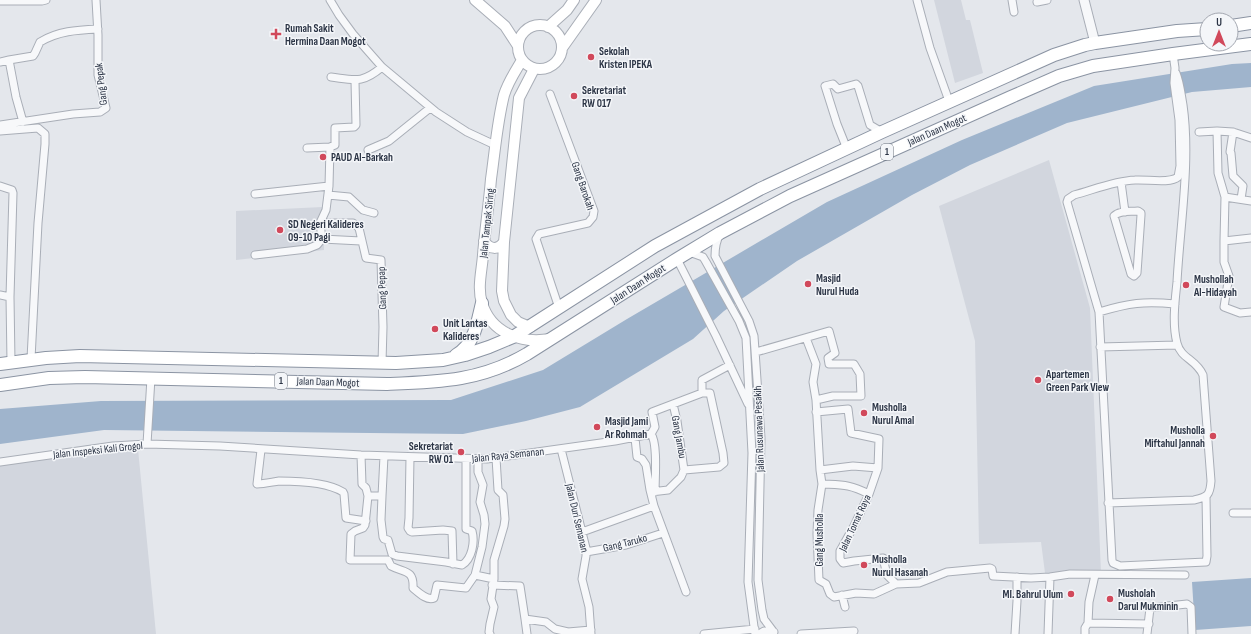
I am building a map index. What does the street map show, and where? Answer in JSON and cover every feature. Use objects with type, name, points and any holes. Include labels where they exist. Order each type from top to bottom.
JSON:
[{"type":"highway","points":[[1239,25],[1251,23]]},
{"type":"highway","name":"Jalan Daan Mogot","points":[[5,363],[31,359],[80,356],[382,363],[427,361],[478,352],[513,337],[655,246],[760,189],[949,101],[1054,55],[1085,45],[1177,31],[1199,30]]},
{"type":"highway","name":"Jalan Daan Mogot","points":[[0,385],[66,377],[151,383],[272,380],[387,384],[438,382],[455,380],[484,373],[504,366],[527,354],[720,233],[790,196],[1059,76],[1093,66],[1251,44]]},
{"type":"highway","points":[[851,147],[855,156],[862,162],[866,162]]},
{"type":"highway","points":[[833,155],[837,156],[842,161],[843,169],[840,174]]},
{"type":"highway","points":[[449,358],[460,352],[470,343],[482,303]]},
{"type":"highway","points":[[256,360],[256,380]]},
{"type":"highway","points":[[272,360],[272,380]]},
{"type":"main road","points":[[475,0],[505,26],[518,46]]},
{"type":"main road","points":[[548,26],[567,10],[574,0]]},
{"type":"main road","points":[[562,48],[596,0]]},
{"type":"main road","points":[[505,26],[524,31],[536,26],[548,26],[554,30],[562,41],[561,56],[556,63],[550,67],[542,69],[534,69],[528,66],[522,60],[519,54],[518,46],[524,31]]},
{"type":"main road","name":"Jalan Tampak Siring","points":[[522,60],[509,80],[504,95],[495,145],[480,289],[482,303],[486,312],[498,328],[513,337],[536,341],[553,338]]},
{"type":"main road","name":"Jalan Tampak Siring","points":[[530,327],[518,322],[511,315],[504,301],[502,291],[504,242],[519,98],[534,69]]},
{"type":"main road","points":[[484,241],[490,247],[494,248],[498,248],[504,242]]},
{"type":"street","points":[[3,1],[42,2],[46,0]]},
{"type":"street","name":"Gang Pepak","points":[[0,125],[49,117],[100,112],[106,108],[98,75],[98,29],[96,0]]},
{"type":"street","points":[[330,0],[353,34],[382,67],[430,108],[467,132],[495,145]]},
{"type":"street","points":[[917,0],[930,48],[949,101]]},
{"type":"street","points":[[1012,0],[1014,12]]},
{"type":"street","points":[[1037,2],[1047,0]]},
{"type":"street","points":[[1084,0],[1095,43]]},
{"type":"street","points":[[0,62],[32,56],[40,42],[59,33],[71,30],[98,29]]},
{"type":"street","points":[[1173,54],[1175,68],[1174,83],[1181,109],[1186,165],[1175,304],[1175,334],[1177,345],[1186,357],[1198,366],[1203,375],[1211,481],[1209,494],[1206,497],[1207,560],[1204,563],[1116,565],[1112,560],[1108,503],[1099,312],[1067,202],[1068,199],[1074,195],[1121,182],[1134,180],[1171,180],[1178,177],[1180,166],[1181,109]]},
{"type":"street","points":[[9,60],[16,97],[23,122]]},
{"type":"street","points":[[331,77],[356,80],[371,77],[382,67]]},
{"type":"street","points":[[307,148],[330,147],[335,145],[335,128],[354,127],[356,125],[356,80]]},
{"type":"street","points":[[851,147],[837,124],[825,86],[833,84],[838,89],[856,84],[858,86],[870,125],[882,132]]},
{"type":"street","name":"Gang Barokah","points":[[550,94],[594,211],[593,217],[588,222],[539,234],[536,239],[560,308]]},
{"type":"street","points":[[368,150],[389,141],[430,108]]},
{"type":"street","points":[[0,131],[38,128],[45,134],[38,223],[31,359]]},
{"type":"street","points":[[1199,132],[1234,132],[1251,138]]},
{"type":"street","points":[[1217,132],[1218,172],[1225,197],[1224,262],[1229,276],[1224,307],[1240,313],[1251,312]]},
{"type":"street","points":[[1234,132],[1230,152],[1233,176],[1243,186],[1242,199]]},
{"type":"street","points":[[322,240],[320,223],[326,210],[328,195],[330,147]]},
{"type":"street","points":[[1121,182],[1125,212]]},
{"type":"street","points":[[0,186],[10,189],[13,193],[10,297],[5,363]]},
{"type":"street","points":[[255,194],[329,186]]},
{"type":"street","points":[[328,195],[349,197],[363,210],[374,212]]},
{"type":"street","points":[[1225,197],[1251,201]]},
{"type":"street","points":[[1138,211],[1141,213],[1137,273],[1134,276],[1131,274],[1114,216],[1125,212],[1138,211]]},
{"type":"street","points":[[254,255],[306,249],[317,245],[322,240],[361,241],[359,228],[353,222],[320,223]]},
{"type":"street","name":"Jalan Rusunawa Pesakih","points":[[720,233],[716,240],[715,256],[752,330],[756,352],[761,445],[758,580],[762,610],[768,625],[775,633]]},
{"type":"street","points":[[1224,241],[1251,238]]},
{"type":"street","name":"Gang Pepap","points":[[361,241],[366,258],[381,260],[383,327],[382,363]]},
{"type":"street","name":"Jalan Rusunawa Pesakih","points":[[689,252],[703,257],[739,321],[746,338],[752,453],[748,582],[756,632]]},
{"type":"street","name":"Jalan Rusunawa Pesakih","points":[[677,259],[750,408]]},
{"type":"street","points":[[0,295],[10,297]]},
{"type":"street","points":[[1099,312],[1138,302],[1175,304]]},
{"type":"street","points":[[756,352],[829,331],[835,353],[828,358],[829,364],[854,364],[860,374],[861,396],[833,396],[816,400]]},
{"type":"street","points":[[806,338],[816,364],[813,382],[816,400],[822,484],[849,485],[869,494]]},
{"type":"street","points":[[1100,347],[1177,345]]},
{"type":"street","points":[[702,393],[702,380],[730,365]]},
{"type":"street","points":[[147,441],[151,383]]},
{"type":"street","points":[[653,492],[668,490],[681,477],[684,470],[719,467],[724,463],[710,393],[702,393],[652,412],[655,427],[651,434],[654,438],[655,448],[653,492],[654,506],[686,592]]},
{"type":"street","name":"Gang Jambu","points":[[673,404],[684,470]]},
{"type":"street","name":"Jalan Tomat Raya","points":[[816,412],[848,409],[851,433],[879,439],[878,468],[869,494],[840,551],[840,559],[845,563],[854,560],[883,558],[885,560],[887,575],[896,584]]},
{"type":"street","name":"Jalan Raya Semanan","points":[[196,445],[361,455],[478,459],[561,449],[636,438],[651,434]]},
{"type":"street","points":[[636,438],[637,457],[642,459],[646,465],[653,492]]},
{"type":"street","name":"Jalan Inspeksi Kali Grogol","points":[[0,462],[147,441],[196,445]]},
{"type":"street","name":"Jalan Duri Semanan","points":[[561,449],[586,552],[582,579],[589,607],[591,632]]},
{"type":"street","points":[[261,450],[257,484],[278,481],[302,482],[330,486],[340,490],[344,494],[346,518],[366,521]]},
{"type":"street","points":[[361,455],[361,483],[366,488],[368,496],[366,521],[363,528],[351,534],[350,560],[388,560],[391,566],[410,573],[413,579],[414,588],[430,599],[434,598],[437,585],[466,588],[475,575],[482,547],[485,524],[480,502],[483,485],[478,472],[478,459]]},
{"type":"street","points":[[384,456],[381,520],[383,537],[390,543],[392,554],[396,556],[462,565],[469,559],[473,541],[472,532],[466,529],[466,459]]},
{"type":"street","points":[[410,457],[408,528],[410,532],[443,530],[452,531],[453,564]]},
{"type":"street","points":[[490,634],[490,624],[494,607],[491,599],[494,560],[505,519],[503,495],[498,490],[496,458]]},
{"type":"street","points":[[820,470],[853,466],[878,468]]},
{"type":"street","name":"Gang Musholla","points":[[822,484],[818,510],[817,534],[819,580],[826,584],[832,596],[842,595]]},
{"type":"street","points":[[368,496],[382,496]]},
{"type":"street","points":[[1108,503],[1194,500],[1206,497]]},
{"type":"street","points":[[582,532],[654,506]]},
{"type":"street","points":[[1233,513],[1251,513]]},
{"type":"street","name":"Gang Taruko","points":[[586,552],[626,545],[663,533]]},
{"type":"street","points":[[845,607],[842,595],[856,593],[874,594],[896,584],[919,583],[947,572],[990,568],[992,569],[993,576],[995,577],[1018,578],[1050,577],[1070,574],[1185,575]]},
{"type":"street","points":[[475,575],[493,582],[520,586],[522,590],[527,634]]},
{"type":"street","points":[[1085,634],[1085,628],[1088,624],[1089,602],[1095,575]]},
{"type":"street","points":[[1048,634],[1050,577]]},
{"type":"street","points":[[1015,634],[1018,601],[1018,578]]},
{"type":"street","points":[[1147,634],[1149,609],[1151,607],[1187,604],[1190,607],[1192,634]]},
{"type":"street","points":[[525,619],[546,622],[561,631],[591,632]]},
{"type":"street","points":[[1088,624],[1149,624]]},
{"type":"street","points":[[704,634],[764,631],[775,633]]},
{"type":"street","points":[[801,634],[854,631]]},
{"type":"shaded area","points":[[934,0],[961,0],[966,20],[970,20],[983,73],[955,83]]},
{"type":"shaded area","name":"Apartemen Green Park View","points":[[1049,160],[1090,308],[1101,573],[1045,573],[1041,542],[979,544],[975,341],[939,206]]},
{"type":"shaded area","name":"SD Negeri Kalideres 09-10 Pagi","points":[[323,207],[324,250],[236,260],[236,211]]},
{"type":"shaded area","points":[[138,449],[156,634],[0,634],[0,465]]},
{"type":"water","points":[[1251,63],[1251,87],[1192,92],[1067,123],[970,165],[912,195],[797,261],[724,311],[693,339],[580,407],[526,421],[463,434],[104,430],[0,444],[0,409],[101,401],[451,400],[543,370],[827,202],[962,140],[1094,86],[1232,64]]},
{"type":"water","points":[[1251,578],[1251,626],[1195,630],[1192,582]]},
{"type":"place","name":"Rumah Sakit Hermina Daan Mogot","points":[[276,34]]},
{"type":"place","name":"Sekolah Kristen IPEKA","points":[[591,57]]},
{"type":"place","name":"Sekretariat RW 017","points":[[574,96]]},
{"type":"place","name":"PAUD Al-Barkah","points":[[323,157]]},
{"type":"place","name":"SD Negeri Kalideres 09-10 Pagi","points":[[280,230]]},
{"type":"place","name":"Masjid Nurul Huda","points":[[808,284]]},
{"type":"place","name":"Mushollah Al-Hidayah","points":[[1186,285]]},
{"type":"place","name":"Unit Lantas Kalideres","points":[[435,329]]},
{"type":"place","name":"Apartemen Green Park View","points":[[1038,380]]},
{"type":"place","name":"Musholla Nurul Amal","points":[[864,413]]},
{"type":"place","name":"Masjid Jami Ar Rohmah","points":[[597,427]]},
{"type":"place","name":"Musholla Miftahul Jannah","points":[[1213,436]]},
{"type":"place","name":"Sekretariat RW 01","points":[[461,452]]},
{"type":"place","name":"Musholla Nurul Hasanah","points":[[864,565]]},
{"type":"place","name":"MI. Bahrul Ulum","points":[[1071,594]]},
{"type":"place","name":"Musholah Darul Mukminin","points":[[1110,599]]}]
